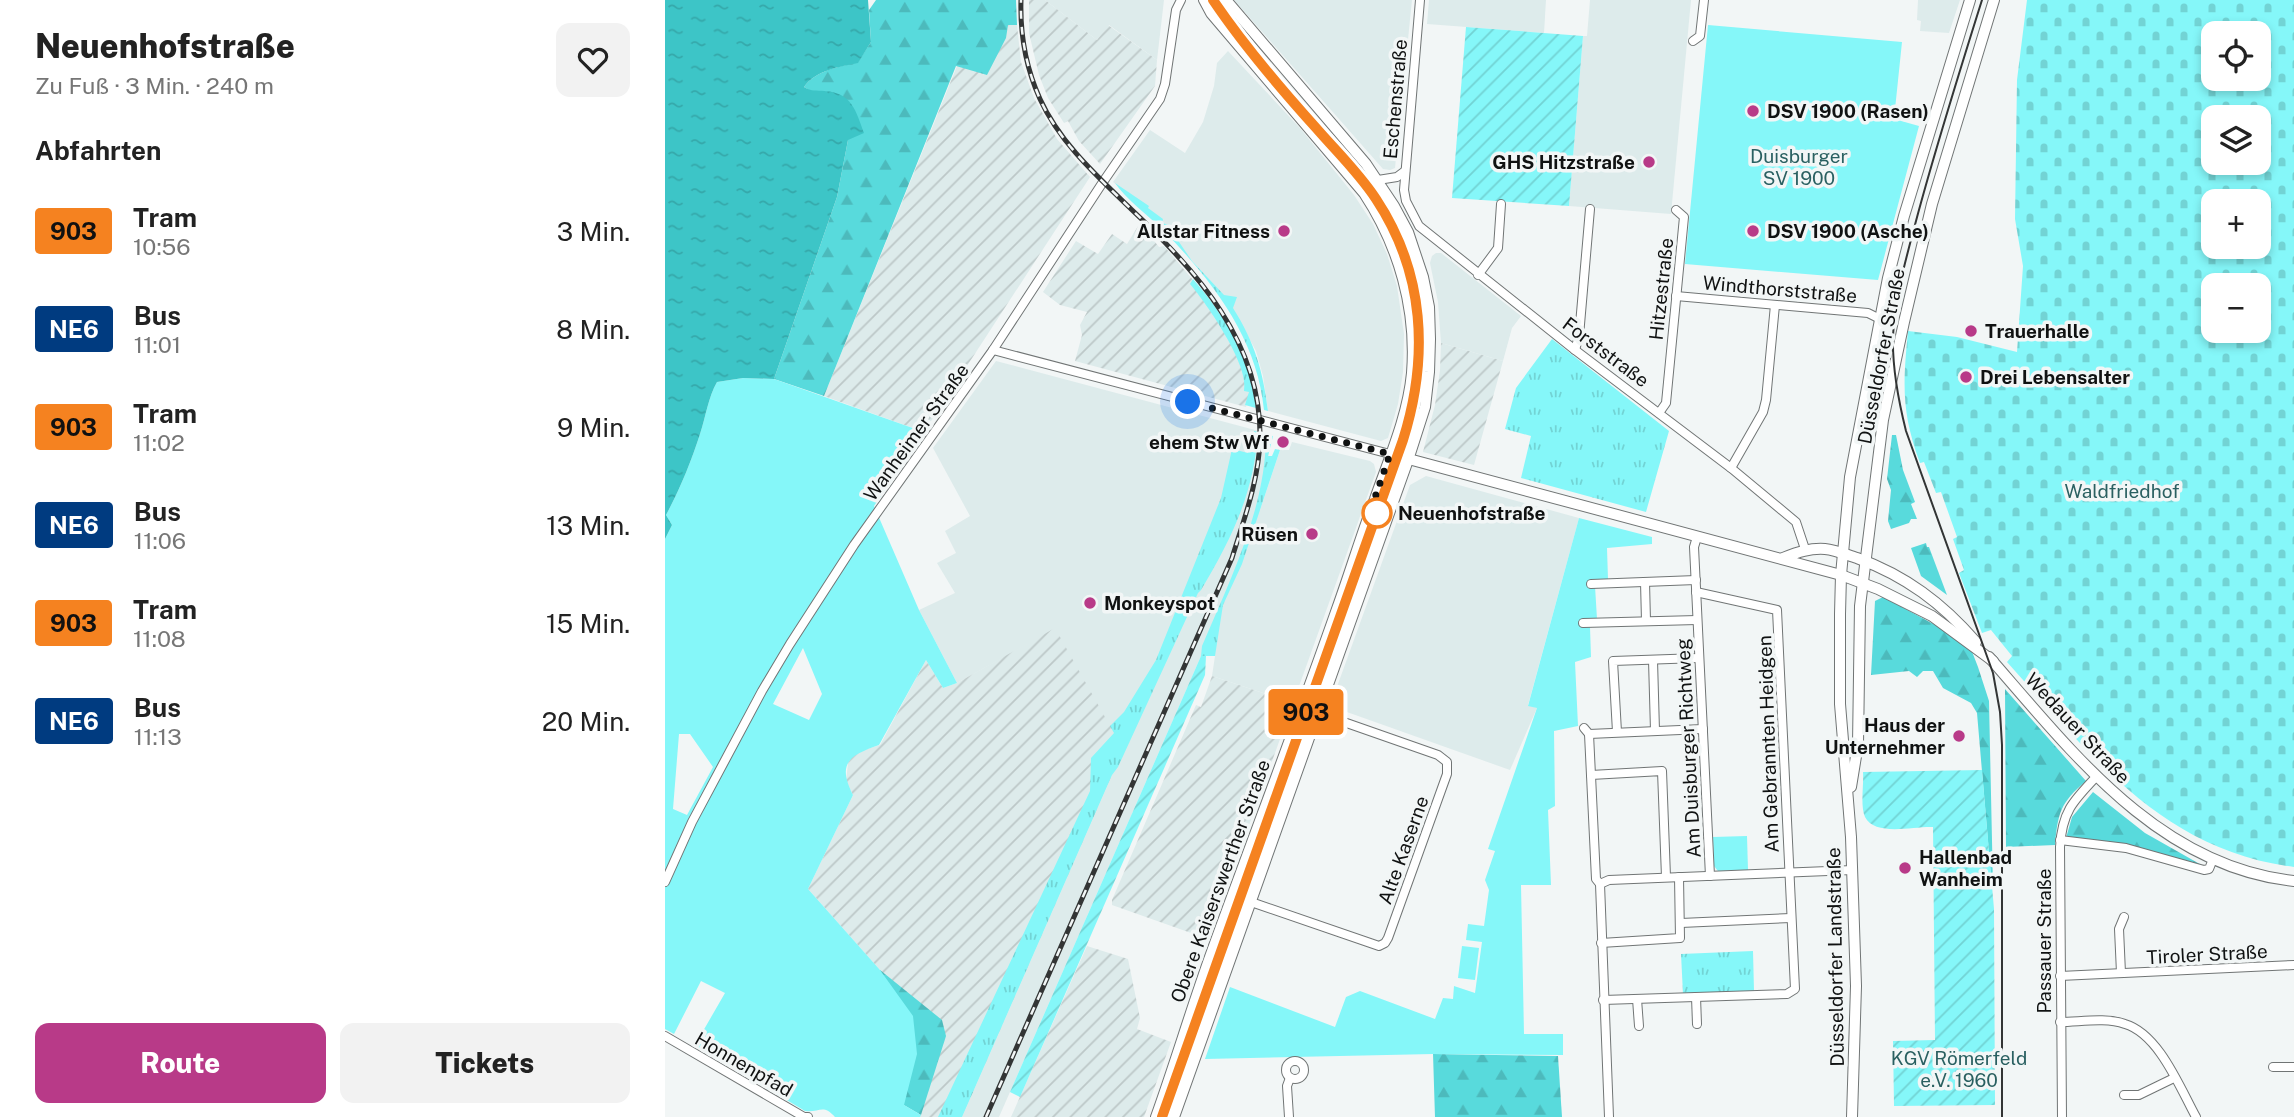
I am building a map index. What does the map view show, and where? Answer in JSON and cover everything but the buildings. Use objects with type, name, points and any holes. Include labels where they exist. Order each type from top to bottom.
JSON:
[{"type":"street","name":"Wanheimer Straße","points":[[665,883],[692,822],[790,644],[854,545],[993,350],[1160,99],[1165,84],[1176,10],[1181,0]]},
{"type":"street","name":"Obere Kaiserswerther Straße","points":[[1156,1117],[1218,934],[1355,559],[1407,401],[1412,374],[1410,305],[1403,277],[1380,216],[1364,193],[1219,22],[1204,0]]},
{"type":"street","points":[[1226,0],[1378,180]]},
{"type":"street","name":"Eschenstraße","points":[[1378,180],[1397,177],[1405,171],[1420,0]]},
{"type":"street","points":[[1693,41],[1700,36],[1704,0]]},
{"type":"street","name":"Düsseldorfer Straße","points":[[1842,553],[1850,477],[1880,318],[1904,216],[1969,0]]},
{"type":"street","name":"Düsseldorfer Straße","points":[[1865,561],[1883,420],[1903,322],[1931,204],[1994,0]]},
{"type":"street","name":"Forststraße","points":[[1405,171],[1406,201],[1419,226],[1575,351],[1731,468],[1796,522],[1805,549]]},
{"type":"street","name":"Obere Kaiserswerther Straße","points":[[1174,1117],[1425,407],[1429,372],[1429,307],[1423,277],[1408,232],[1378,180]]},
{"type":"street","points":[[1478,275],[1498,248],[1501,204]]},
{"type":"street","points":[[1575,351],[1579,336],[1590,209]]},
{"type":"street","name":"Hitzestraße","points":[[1659,413],[1666,403],[1684,217],[1676,211]]},
{"type":"street","name":"Windthorststraße","points":[[1676,296],[1868,313],[1880,318]]},
{"type":"street","points":[[1731,468],[1763,412],[1775,305]]},
{"type":"street","points":[[993,350],[1783,558],[1862,583]]},
{"type":"street","name":"Am Duisburger Richtweg","points":[[1697,537],[1694,547],[1710,876]]},
{"type":"street","points":[[1783,558],[1805,549],[1828,549],[1842,553]]},
{"type":"street","points":[[1805,549],[1805,565]]},
{"type":"street","name":"Wedauer Straße","points":[[1842,553],[1900,577],[1929,596],[1958,621],[2096,777],[2140,815],[2168,835],[2213,859],[2247,871],[2294,881]]},
{"type":"street","name":"Düsseldorfer Landstraße","points":[[1842,553],[1840,704],[1849,797],[1856,986],[1851,1117]]},
{"type":"street","name":"Düsseldorfer Landstraße","points":[[1849,797],[1858,744],[1860,606],[1865,561]]},
{"type":"street","points":[[1591,584],[1696,580]]},
{"type":"street","points":[[1645,582],[1646,621]]},
{"type":"street","name":"Wedauer Straße","points":[[1862,583],[1932,616],[1993,661]]},
{"type":"street","name":"Am Gebrannten Heidgen","points":[[1603,1000],[1787,994],[1793,992],[1795,987],[1777,610],[1696,592]]},
{"type":"street","name":"Am Duisburger Richtweg","points":[[1583,623],[1697,620]]},
{"type":"street","points":[[1617,732],[1613,661],[1699,658]]},
{"type":"street","points":[[1653,660],[1655,731]]},
{"type":"street","name":"Alte Kaserne","points":[[1251,902],[1379,946],[1385,943],[1447,774],[1447,762],[1438,755],[1318,713]]},
{"type":"street","points":[[1609,1117],[1600,884],[1596,879],[1587,731],[1703,729]]},
{"type":"street","points":[[1591,775],[1662,772],[1666,877]]},
{"type":"street","name":"Passauer Straße","points":[[2062,1117],[2061,826],[2075,798],[2096,777]]},
{"type":"street","points":[[2060,840],[2126,848],[2204,870],[2209,869],[2213,859]]},
{"type":"street","points":[[1600,884],[1605,880],[1853,870]]},
{"type":"street","points":[[1601,943],[1678,940],[1681,934],[1679,877]]},
{"type":"street","points":[[1681,923],[1791,918]]},
{"type":"street","name":"Tiroler Straße","points":[[2121,973],[2119,929],[2124,918]]},
{"type":"street","name":"Tiroler Straße","points":[[2060,976],[2294,965]]},
{"type":"street","points":[[1696,998],[1697,1024]]},
{"type":"street","points":[[1637,999],[1639,1026]]},
{"type":"street","points":[[2060,1022],[2107,1021],[2124,1023],[2138,1030],[2158,1051],[2196,1117]]},
{"type":"street","name":"Honnenpfad","points":[[665,1036],[808,1117]]},
{"type":"street","points":[[2273,1067],[2294,1067]]},
{"type":"street","points":[[1289,1117],[1287,1086],[1290,1078]]},
{"type":"street","points":[[2124,1095],[2140,1095],[2175,1078]]},
{"type":"shaded area","points":[[1029,0],[1045,0],[1097,40],[1108,25],[1157,60],[1155,86],[1100,164],[1079,141],[1068,121],[1064,123],[1048,98],[1039,75],[1029,33]]},
{"type":"shaded area","points":[[1045,0],[1164,0],[1157,60],[1109,25],[1097,40]]},
{"type":"shaded area","points":[[1234,0],[1412,0],[1395,168],[1383,169]]},
{"type":"shaded area","points":[[1429,0],[1546,0],[1544,33],[1427,24]]},
{"type":"shaded area","points":[[1590,0],[1691,0],[1671,214],[1569,206],[1583,36],[1587,36]]},
{"type":"shaded area","points":[[1918,0],[1960,0],[1949,33],[1920,31],[1921,21],[1917,20]]},
{"type":"shaded area","points":[[1008,24],[1017,25],[1021,62],[1034,98],[1057,139],[1090,177],[924,432],[824,396],[957,66]]},
{"type":"shaded area","points":[[1228,51],[1300,128],[1354,195],[1373,224],[1387,254],[1397,286],[1404,334],[1403,372],[1398,404],[1388,438],[1381,441],[1268,411],[1256,351],[1231,305],[1149,212],[1113,182],[1150,130],[1185,153],[1203,122],[1214,86],[1217,63]]},
{"type":"shaded area","points":[[1140,223],[1159,247],[1164,246],[1213,308],[1237,355],[1250,392],[1246,407],[1075,361],[1082,335],[1080,325],[1087,312],[1060,305],[1043,292],[1076,241],[1098,254],[1112,234],[1127,244]]},
{"type":"shaded area","points":[[1436,253],[1441,253],[1521,316],[1512,328],[1503,361],[1441,343],[1438,302],[1430,263]]},
{"type":"shaded area","points":[[1441,343],[1503,361],[1474,465],[1423,452],[1435,405]]},
{"type":"shaded area","points":[[996,361],[1270,434],[1268,466],[1260,510],[1280,450],[1289,450],[1292,442],[1370,461],[1376,472],[1293,703],[1212,676],[1215,656],[1201,656],[999,1117],[962,1117],[1112,775],[1055,629],[957,683],[919,610],[955,593],[937,563],[956,553],[945,531],[970,516],[933,448]]},
{"type":"shaded area","points":[[1426,476],[1579,518],[1528,705],[1537,708],[1510,770],[1330,706],[1410,485]]},
{"type":"shaded area","points":[[1055,628],[1114,733],[1112,775],[962,1117],[920,1117],[913,1016],[880,970],[808,889],[853,795],[846,781],[848,763],[854,753],[880,745],[926,660],[943,688],[957,683]]},
{"type":"shaded area","points":[[1212,676],[1293,703],[1208,939],[1112,905],[1112,900],[1196,705],[1201,707]]},
{"type":"shaded area","points":[[1087,946],[1128,959],[1140,1018],[1137,1029],[1171,1042],[1144,1117],[1011,1117]]},
{"type":"green space","points":[[876,0],[1016,0],[1017,25],[1008,25],[1006,38],[987,75],[956,66],[824,396],[774,379],[837,197],[848,140],[826,91],[811,91],[804,87],[821,73],[858,62],[871,42],[869,10]]},
{"type":"green space","name":"Waldfriedhof","points":[[2027,0],[2294,0],[2294,867],[2247,857],[2205,841],[2167,819],[2132,793],[2099,763],[2007,662],[2012,656],[1991,630],[1982,633],[1959,573],[1964,570],[1953,539],[1957,537],[1941,492],[1936,493],[1924,462],[1920,463],[1909,428],[1905,367],[1908,331],[1957,337],[2017,352],[2023,266],[2015,219],[2017,80]]},
{"type":"green space","name":"Duisburger SV 1900","points":[[1708,25],[1902,42],[1894,119],[1919,126],[1878,280],[1685,264]]},
{"type":"green space","points":[[1466,27],[1583,36],[1569,206],[1452,198]]},
{"type":"green space","points":[[1115,183],[1149,206],[1148,208],[1163,219],[1162,223],[1169,225],[1167,232],[1177,239],[1192,261],[1224,295],[1237,297],[1233,308],[1257,358],[1268,411],[1264,410],[1260,383],[1252,358],[1229,311],[1179,247],[1130,201]]},
{"type":"green space","points":[[1193,279],[1216,308],[1235,339],[1249,372],[1256,408],[1245,405],[1249,392],[1244,391],[1244,380],[1234,351],[1190,284]]},
{"type":"green space","points":[[1552,339],[1669,431],[1646,512],[1521,478],[1531,436],[1505,429],[1516,388]]},
{"type":"green space","points":[[743,378],[774,379],[924,432],[874,506],[919,610],[957,683],[943,688],[926,660],[879,745],[861,752],[849,761],[846,775],[853,795],[808,889],[880,970],[913,1016],[917,1054],[904,1105],[921,1115],[920,1117],[835,1117],[824,1109],[805,1111],[695,1045],[725,993],[701,981],[674,1034],[665,1029],[665,539],[672,525],[666,515],[689,465],[717,382]],"holes":[[[803,648],[822,694],[809,720],[773,704]],[[679,734],[690,734],[713,767],[687,815],[673,809]]]},
{"type":"green space","points":[[1254,431],[1258,432],[1252,475],[1232,533],[1198,593],[1112,775],[962,1117],[938,1117],[1090,791],[1091,758],[1114,733],[1110,726],[1124,712],[1156,660],[1221,498],[1232,449],[1248,453]]},
{"type":"green space","points":[[1266,435],[1273,436],[1268,456],[1272,456],[1275,449],[1280,450],[1242,564],[1223,605],[1215,656],[1201,656],[1202,646],[1235,569],[1253,516],[1260,489]]},
{"type":"green space","points":[[1892,435],[1896,435],[1903,470],[1915,502],[1911,504],[1917,519],[1911,519],[1909,523],[1891,529],[1888,521],[1891,490],[1887,479]]},
{"type":"green space","points":[[1579,518],[1652,537],[1652,544],[1607,548],[1608,579],[1595,586],[1597,619],[1590,627],[1591,657],[1575,662],[1578,726],[1554,731],[1555,806],[1548,810],[1551,885],[1521,885],[1524,1034],[1563,1034],[1563,1055],[1433,1054],[1205,1059],[1230,987],[1335,1027],[1346,997],[1360,991],[1435,1019],[1443,998],[1453,999],[1454,986],[1475,993],[1482,942],[1466,940],[1468,924],[1484,926],[1489,890],[1485,880],[1495,851],[1488,849],[1537,708],[1528,706]]},
{"type":"green space","points":[[1926,543],[1947,595],[1921,576],[1911,548]]},
{"type":"green space","points":[[1883,597],[1939,627],[1971,649],[1978,667],[1989,701],[1992,888],[1977,713],[1971,703],[1943,688],[1933,671],[1923,671],[1917,677],[1909,671],[1871,675],[1875,601]]},
{"type":"green space","points":[[1201,656],[1206,656],[1205,675],[1020,1097],[1010,1092]]},
{"type":"green space","points":[[2005,689],[2086,781],[2062,809],[2055,845],[2006,847]]},
{"type":"green space","name":"KGV Römerfeld e.V. 1960","points":[[1982,770],[1994,909],[1995,1105],[1894,1106],[1893,1041],[1935,1040],[1933,827],[1886,829],[1870,823],[1865,817],[1863,807],[1863,772]]},
{"type":"green space","points":[[2093,792],[2145,833],[2205,867],[2066,838],[2072,817]]},
{"type":"green space","points":[[1747,836],[1748,870],[1718,871],[1714,866],[1713,837]]},
{"type":"green space","points":[[1462,946],[1479,948],[1475,980],[1458,978]]},
{"type":"green space","points":[[1753,951],[1754,991],[1683,994],[1681,954]]},
{"type":"green space","points":[[880,970],[942,1020],[946,1036],[921,1115],[807,1049],[863,983]]},
{"type":"green space","points":[[1433,1054],[1558,1056],[1562,1117],[1435,1117]]},
{"type":"water","points":[[665,0],[868,0],[871,42],[858,63],[821,73],[804,87],[834,92],[847,99],[852,104],[864,133],[848,140],[837,197],[774,379],[743,378],[717,382],[689,465],[666,515],[672,525],[665,539]]},
{"type":"tram line","points":[[1162,1117],[1403,440],[1417,378],[1419,347],[1418,316],[1405,256],[1376,198],[1263,66],[1213,0]]},
{"type":"tram line","name":"903","points":[[1162,1117],[1403,440],[1413,407],[1420,351],[1417,302],[1397,239],[1383,209],[1355,171],[1254,56],[1213,0]]},
{"type":"tram line","points":[[1982,0],[1908,249],[1896,306],[1893,348],[1896,384],[1906,431],[1993,673],[2000,712],[2002,1117]]},
{"type":"railway","points":[[986,1117],[1232,558],[1254,484],[1260,439],[1258,404],[1250,371],[1221,311],[1156,233],[1080,158],[1048,115],[1028,63],[1023,38],[1021,0]]},
{"type":"place","name":"DSV 1900 (Rasen)","points":[[1753,111]]},
{"type":"place","name":"GHS Hitzstraße","points":[[1649,162]]},
{"type":"place","name":"Allstar Fitness","points":[[1284,231]]},
{"type":"place","name":"DSV 1900 (Asche)","points":[[1753,231]]},
{"type":"place","name":"Trauerhalle","points":[[1971,331]]},
{"type":"place","name":"Drei Lebensalter","points":[[1966,377]]},
{"type":"place","name":"ehem Stw Wf","points":[[1283,442]]},
{"type":"place","name":"Neuenhofstraße","points":[[1377,513]]},
{"type":"place","name":"Rüsen","points":[[1312,534]]},
{"type":"place","name":"Monkeyspot","points":[[1090,603]]},
{"type":"place","name":"Haus der Unternehmer","points":[[1959,736]]},
{"type":"place","name":"Hallenbad Wanheim","points":[[1905,868]]},
{"type":"route","points":[[1188,402],[1390,454],[1371,509],[1377,513]]}]
